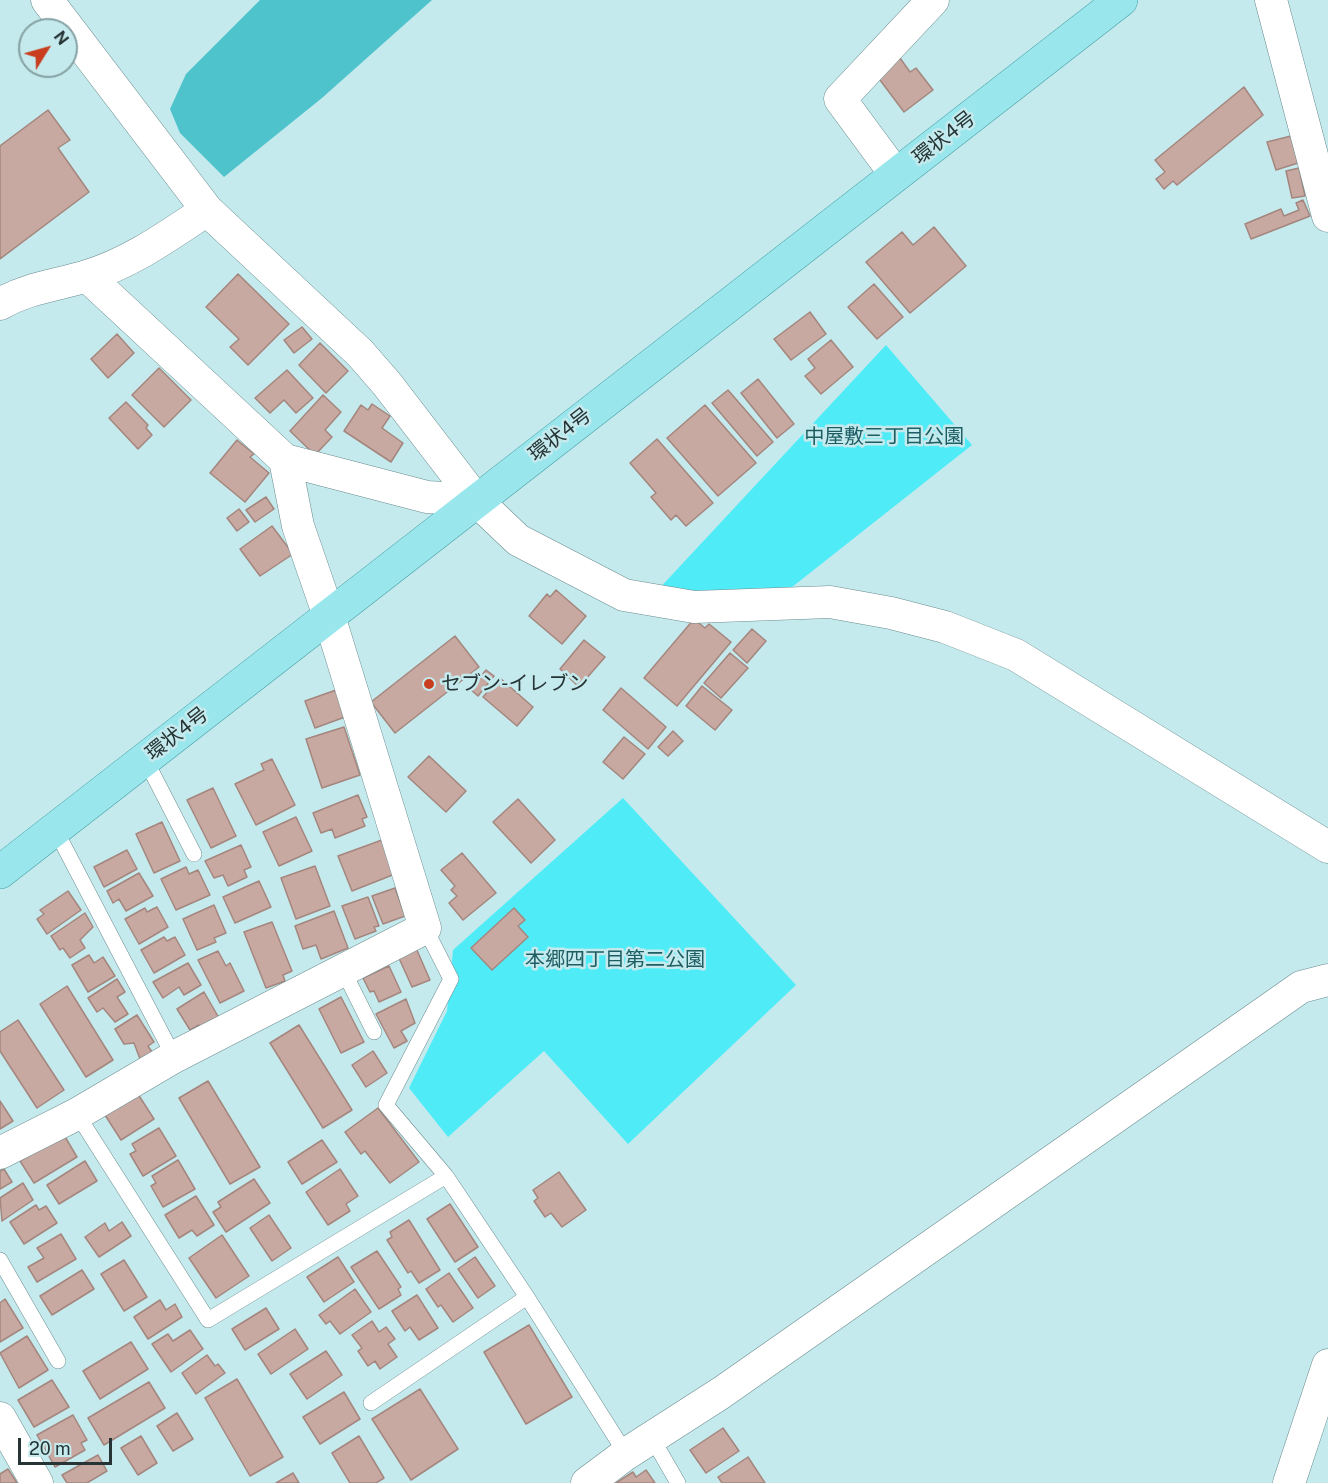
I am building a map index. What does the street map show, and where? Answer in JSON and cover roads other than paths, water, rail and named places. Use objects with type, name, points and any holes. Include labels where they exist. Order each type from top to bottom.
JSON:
[{"type":"main road","name":"環状4号","points":[[0,872],[1121,0]]},
{"type":"street","points":[[47,0],[207,210],[360,353],[387,384],[476,500],[518,540],[624,595],[694,607],[830,602],[891,613],[945,627],[1016,655],[1328,847]]},
{"type":"street","points":[[896,175],[840,99],[933,0]]},
{"type":"street","points":[[1271,0],[1328,216]]},
{"type":"street","points":[[0,304],[54,283],[87,276],[136,255],[207,210]]},
{"type":"street","points":[[87,276],[285,460],[426,497],[476,500]]},
{"type":"street","points":[[0,1153],[77,1114],[174,1057],[425,928],[329,616],[298,526],[285,460]]},
{"type":"street","points":[[587,1483],[721,1393],[1302,987],[1328,981]]},
{"type":"street","points":[[1288,1483],[1328,1365]]},
{"type":"street","points":[[0,1418],[37,1483]]},
{"type":"lane","points":[[145,759],[194,854]]},
{"type":"lane","points":[[55,829],[174,1057]]},
{"type":"lane","points":[[425,928],[451,979],[386,1105],[446,1176],[527,1297],[639,1446],[678,1483]]},
{"type":"lane","points":[[343,970],[374,1032]]},
{"type":"lane","points":[[77,1114],[208,1320],[446,1176]]},
{"type":"lane","points":[[0,1260],[58,1361]]},
{"type":"lane","points":[[371,1402],[527,1297]]},
{"type":"place","name":"セブン-イレブン","points":[[429,684]]},
{"type":"park label","name":"中屋敷三丁目公園","points":[[884,437]]},
{"type":"park label","name":"本郷四丁目第二公園","points":[[615,960]]}]
